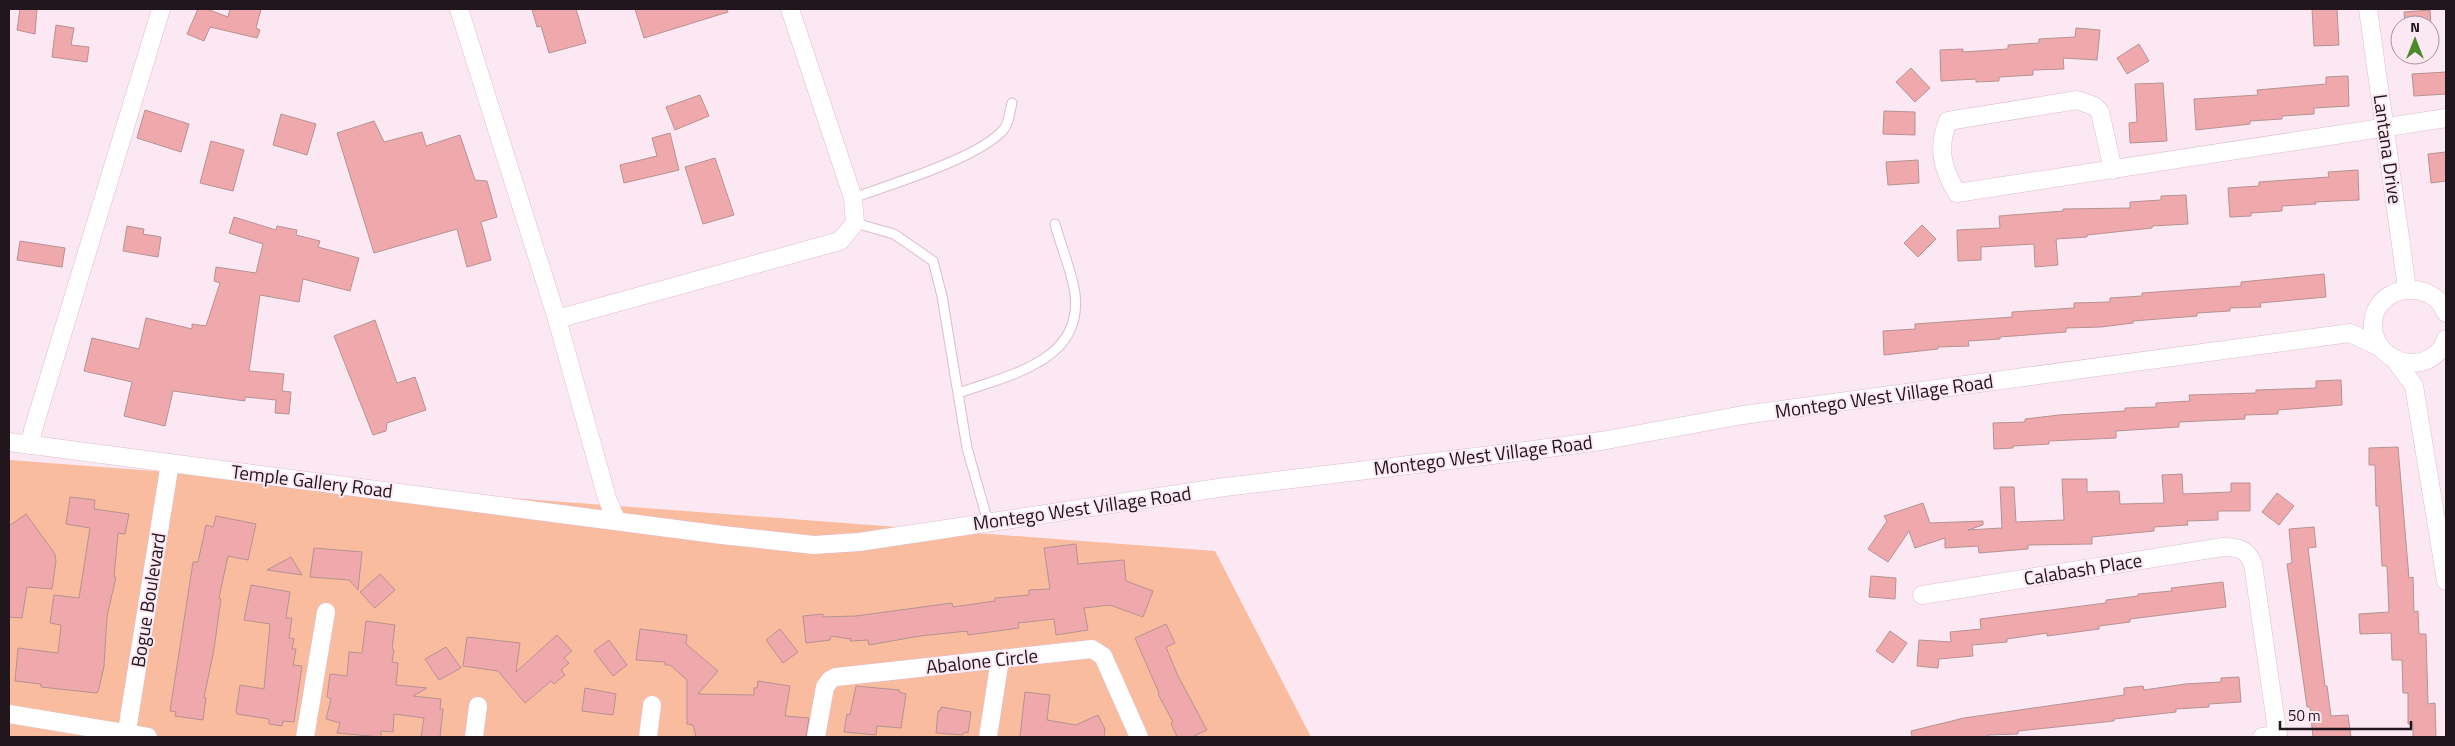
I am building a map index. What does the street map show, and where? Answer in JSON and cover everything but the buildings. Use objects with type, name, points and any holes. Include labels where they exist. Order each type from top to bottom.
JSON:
[{"type":"street","points":[[30,445],[161,9]]},
{"type":"street","points":[[459,9],[558,319],[607,498],[616,520]]},
{"type":"street","points":[[558,319],[840,242],[855,223],[853,198],[790,9]]},
{"type":"street","name":"Lantana Drive","points":[[2368,9],[2407,288]]},
{"type":"street","points":[[2113,170],[2100,112],[2094,106],[2077,100],[1948,121],[1942,138],[1941,157],[1946,176],[1957,192],[2113,170],[2446,118]]},
{"type":"street","points":[[2380,347],[2350,333],[2394,292],[2407,288],[2421,290],[2444,306]]},
{"type":"street","points":[[2379,307],[2373,326],[2376,340],[2414,386],[2446,581]]},
{"type":"street","name":"Montego West Village Road","points":[[616,520],[713,534],[814,545],[858,542],[1225,487],[1535,450],[1743,415],[2350,333]]},
{"type":"street","points":[[2414,386],[2446,340]]},
{"type":"street","points":[[2394,360],[2408,364],[2422,362],[2435,356]]},
{"type":"street","name":"Temple Gallery Road","points":[[9,442],[616,520]]},
{"type":"street","name":"Bogue Boulevard","points":[[126,735],[170,463]]},
{"type":"street","name":"Calabash Place","points":[[1922,595],[2223,547],[2237,547],[2250,555],[2253,564],[2273,736]]},
{"type":"street","points":[[305,737],[326,612]]},
{"type":"street","name":"Abalone Circle","points":[[816,737],[825,687],[830,680],[836,677],[1092,648],[1103,656],[1139,737]]},
{"type":"street","points":[[988,737],[1000,659]]},
{"type":"street","points":[[648,737],[652,705]]},
{"type":"street","points":[[474,737],[478,706]]},
{"type":"street","points":[[9,714],[126,735],[148,737]]},
{"type":"lane","points":[[853,198],[984,146],[1005,128],[1012,103]]},
{"type":"lane","points":[[855,223],[894,234],[933,261],[942,296],[967,448],[988,522]]},
{"type":"lane","points":[[959,392],[1031,368],[1050,356],[1072,330],[1075,295],[1055,224]]},
{"type":"shaded area","points":[[9,460],[1215,551],[1311,737],[9,737]]}]
